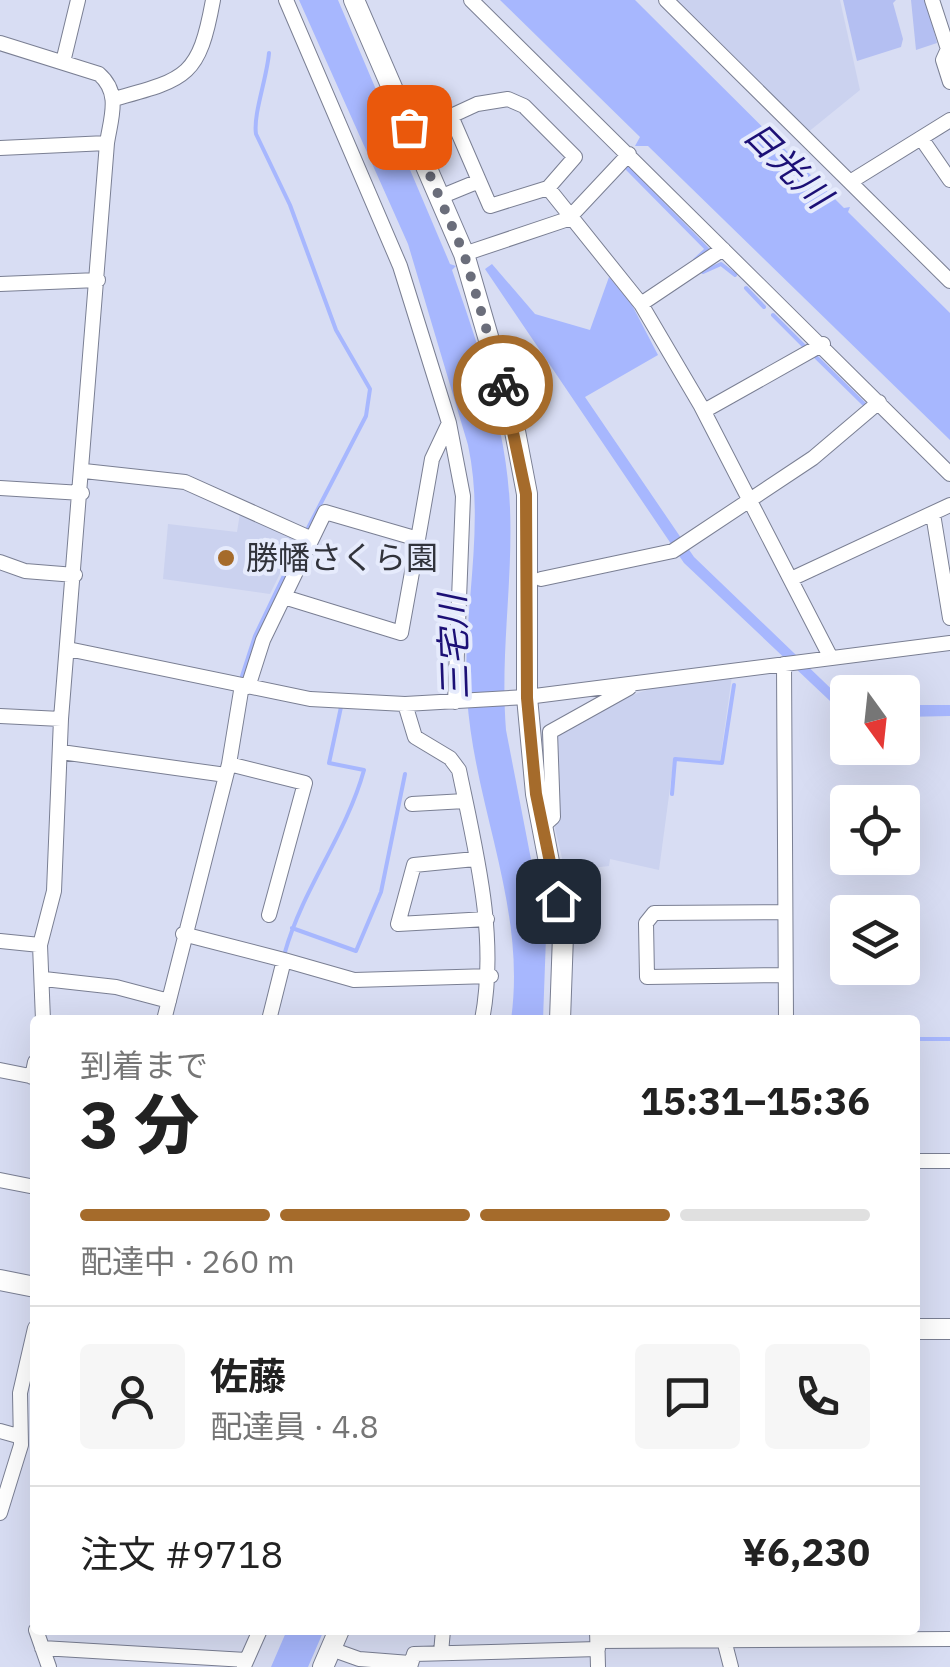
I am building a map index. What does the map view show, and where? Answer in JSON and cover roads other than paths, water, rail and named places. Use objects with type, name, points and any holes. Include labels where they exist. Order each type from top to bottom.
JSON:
[{"type":"main road","points":[[354,0],[464,254],[495,352],[526,494],[519,698],[562,935],[560,1015]]},
{"type":"main road","points":[[0,1280],[30,1286]]},
{"type":"main road","points":[[920,1330],[950,1329]]},
{"type":"street","points":[[64,62],[78,0]]},
{"type":"street","points":[[114,99],[184,76],[204,45],[213,0]]},
{"type":"street","points":[[286,0],[400,266],[449,423],[464,496],[459,702]]},
{"type":"street","points":[[471,0],[823,344],[950,474]]},
{"type":"street","points":[[666,0],[950,281]]},
{"type":"street","points":[[932,0],[948,49],[943,60],[950,82]]},
{"type":"street","points":[[0,44],[99,74],[109,82],[114,99],[107,143],[84,471],[60,719],[54,891],[40,945],[43,1015]]},
{"type":"street","points":[[508,99],[524,106],[576,157],[548,188],[490,206],[451,116],[477,104],[508,99]]},
{"type":"street","points":[[850,182],[950,120]]},
{"type":"street","points":[[922,138],[950,180]]},
{"type":"street","points":[[0,148],[107,143]]},
{"type":"street","points":[[464,254],[568,219],[629,154]]},
{"type":"street","points":[[440,197],[479,181]]},
{"type":"street","points":[[548,188],[568,219],[641,304],[704,411],[831,658]]},
{"type":"street","points":[[641,304],[723,249]]},
{"type":"street","points":[[0,284],[98,280]]},
{"type":"street","points":[[704,411],[823,344]]},
{"type":"street","points":[[541,579],[673,551],[813,458],[879,402]]},
{"type":"street","points":[[284,597],[402,633],[432,460],[449,423]]},
{"type":"street","points":[[84,471],[185,482],[306,537]]},
{"type":"street","points":[[0,488],[82,493]]},
{"type":"street","points":[[791,578],[950,504]]},
{"type":"street","points":[[165,1015],[245,686],[306,537],[325,512],[418,539]]},
{"type":"street","points":[[933,514],[950,618]]},
{"type":"street","points":[[0,562],[25,571],[75,575]]},
{"type":"street","points":[[68,650],[310,699],[406,704],[519,698],[950,643]]},
{"type":"street","points":[[786,664],[786,1015]]},
{"type":"street","points":[[543,826],[554,817],[550,732],[638,684]]},
{"type":"street","points":[[406,704],[415,736],[450,758],[459,770],[487,919],[491,976],[483,1015]]},
{"type":"street","points":[[0,716],[60,719]]},
{"type":"street","points":[[61,752],[227,770],[305,783],[269,915]]},
{"type":"street","points":[[412,804],[465,801]]},
{"type":"street","points":[[475,859],[414,865],[398,924],[487,919]]},
{"type":"street","points":[[785,912],[654,913],[646,923],[647,978],[786,975]]},
{"type":"street","points":[[183,934],[354,980],[491,976]]},
{"type":"street","points":[[0,941],[40,945]]},
{"type":"street","points":[[270,1015],[284,960]]},
{"type":"street","points":[[44,979],[116,987],[169,1001]]},
{"type":"street","points":[[0,1070],[30,1072]]},
{"type":"street","points":[[920,1161],[950,1161]]},
{"type":"street","points":[[0,1180],[30,1186]]},
{"type":"street","points":[[0,1513],[22,1446],[18,1436],[20,1393],[30,1350]]},
{"type":"street","points":[[0,1430],[18,1436]]},
{"type":"street","points":[[38,1635],[49,1667]]},
{"type":"street","points":[[42,1648],[245,1664],[258,1635]]},
{"type":"street","points":[[441,1653],[442,1635]]},
{"type":"street","points":[[331,1648],[359,1659],[410,1665],[414,1654],[598,1640],[724,1640],[789,1635],[950,1639]]},
{"type":"street","points":[[598,1640],[598,1667]]},
{"type":"street","points":[[724,1640],[731,1667]]},
{"type":"water","points":[[299,0],[338,0],[450,264],[456,266],[452,270],[497,417],[510,508],[506,730],[546,937],[543,1015],[511,1015],[512,937],[479,778],[467,696],[473,476],[468,445],[408,244]]},
{"type":"water","name":"日光川","points":[[500,0],[635,0],[844,208],[850,207],[848,212],[950,313],[950,440],[648,146],[635,146],[640,137]]},
{"type":"water","points":[[492,264],[535,314],[590,330],[609,277],[632,305],[658,355],[585,397],[694,557],[830,688],[830,701],[684,563],[485,269]]},
{"type":"water","points":[[920,705],[950,705],[950,716],[920,717]]},
{"type":"water","points":[[285,1635],[322,1635],[308,1667],[271,1667]]},
{"type":"waterway","points":[[269,53],[256,134],[290,205],[336,330],[370,389],[366,416],[307,530]]},
{"type":"waterway","points":[[626,167],[707,249],[695,260]]},
{"type":"waterway","points":[[703,272],[721,264],[735,275]]},
{"type":"waterway","points":[[746,288],[764,307]]},
{"type":"waterway","points":[[773,315],[808,350]]},
{"type":"waterway","points":[[814,355],[866,406]]},
{"type":"waterway","points":[[242,676],[255,636],[302,538]]},
{"type":"waterway","points":[[672,794],[675,759],[722,763],[734,685]]},
{"type":"waterway","points":[[285,952],[302,906],[347,817],[364,770],[329,763],[341,707]]},
{"type":"waterway","points":[[292,928],[356,951],[381,892],[405,774]]},
{"type":"waterway","points":[[920,1039],[950,1039]]},
{"type":"place","name":"勝幡さくら園","points":[[226,558]]},
{"type":"water label","name":"三宅川","points":[[454,647]]}]
